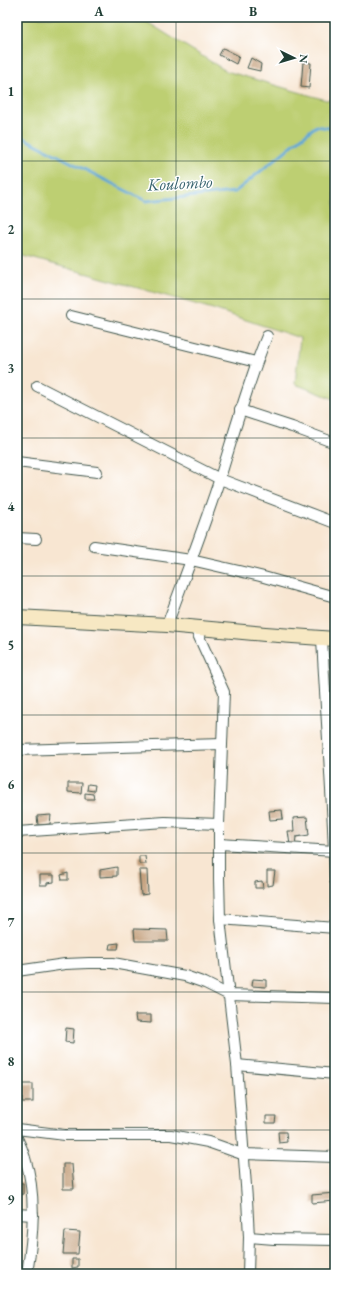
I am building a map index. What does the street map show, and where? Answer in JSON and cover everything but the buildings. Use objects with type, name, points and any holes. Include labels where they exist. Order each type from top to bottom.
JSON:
[{"type":"street","points":[[71,316],[256,362]]},
{"type":"street","points":[[167,625],[220,479],[240,410],[256,362],[267,336]]},
{"type":"street","points":[[37,386],[220,479],[335,523]]},
{"type":"street","points":[[240,410],[335,443]]},
{"type":"street","points":[[17,462],[97,472]]},
{"type":"street","points":[[17,538],[36,539]]},
{"type":"street","points":[[94,546],[191,560],[260,576],[335,596]]},
{"type":"street","points":[[17,617],[167,625],[329,639],[325,695],[333,769],[335,880]]},
{"type":"street","points":[[195,628],[224,690],[219,824],[220,919],[237,1064],[242,1154],[249,1238],[248,1274]]},
{"type":"street","points":[[17,750],[222,744]]},
{"type":"street","points":[[17,832],[165,822],[219,824]]},
{"type":"street","points":[[219,844],[335,851]]},
{"type":"street","points":[[220,919],[335,928]]},
{"type":"street","points":[[17,971],[65,964],[113,963],[186,976],[205,983],[229,995],[335,998]]},
{"type":"street","points":[[237,1064],[335,1074]]},
{"type":"street","points":[[17,1129],[65,1135],[171,1135],[208,1142],[242,1154],[335,1157]]},
{"type":"street","points":[[17,1138],[25,1158],[31,1184],[33,1215],[27,1274]]},
{"type":"street","points":[[17,1214],[33,1215]]},
{"type":"street","points":[[249,1238],[335,1240]]},
{"type":"green space","points":[[17,17],[139,17],[226,71],[326,100],[335,100],[334,399],[295,384],[300,338],[213,309],[17,254]]},
{"type":"waterway","name":"Koulombo","points":[[17,137],[22,137],[146,201],[235,192],[316,126],[335,129]]}]
